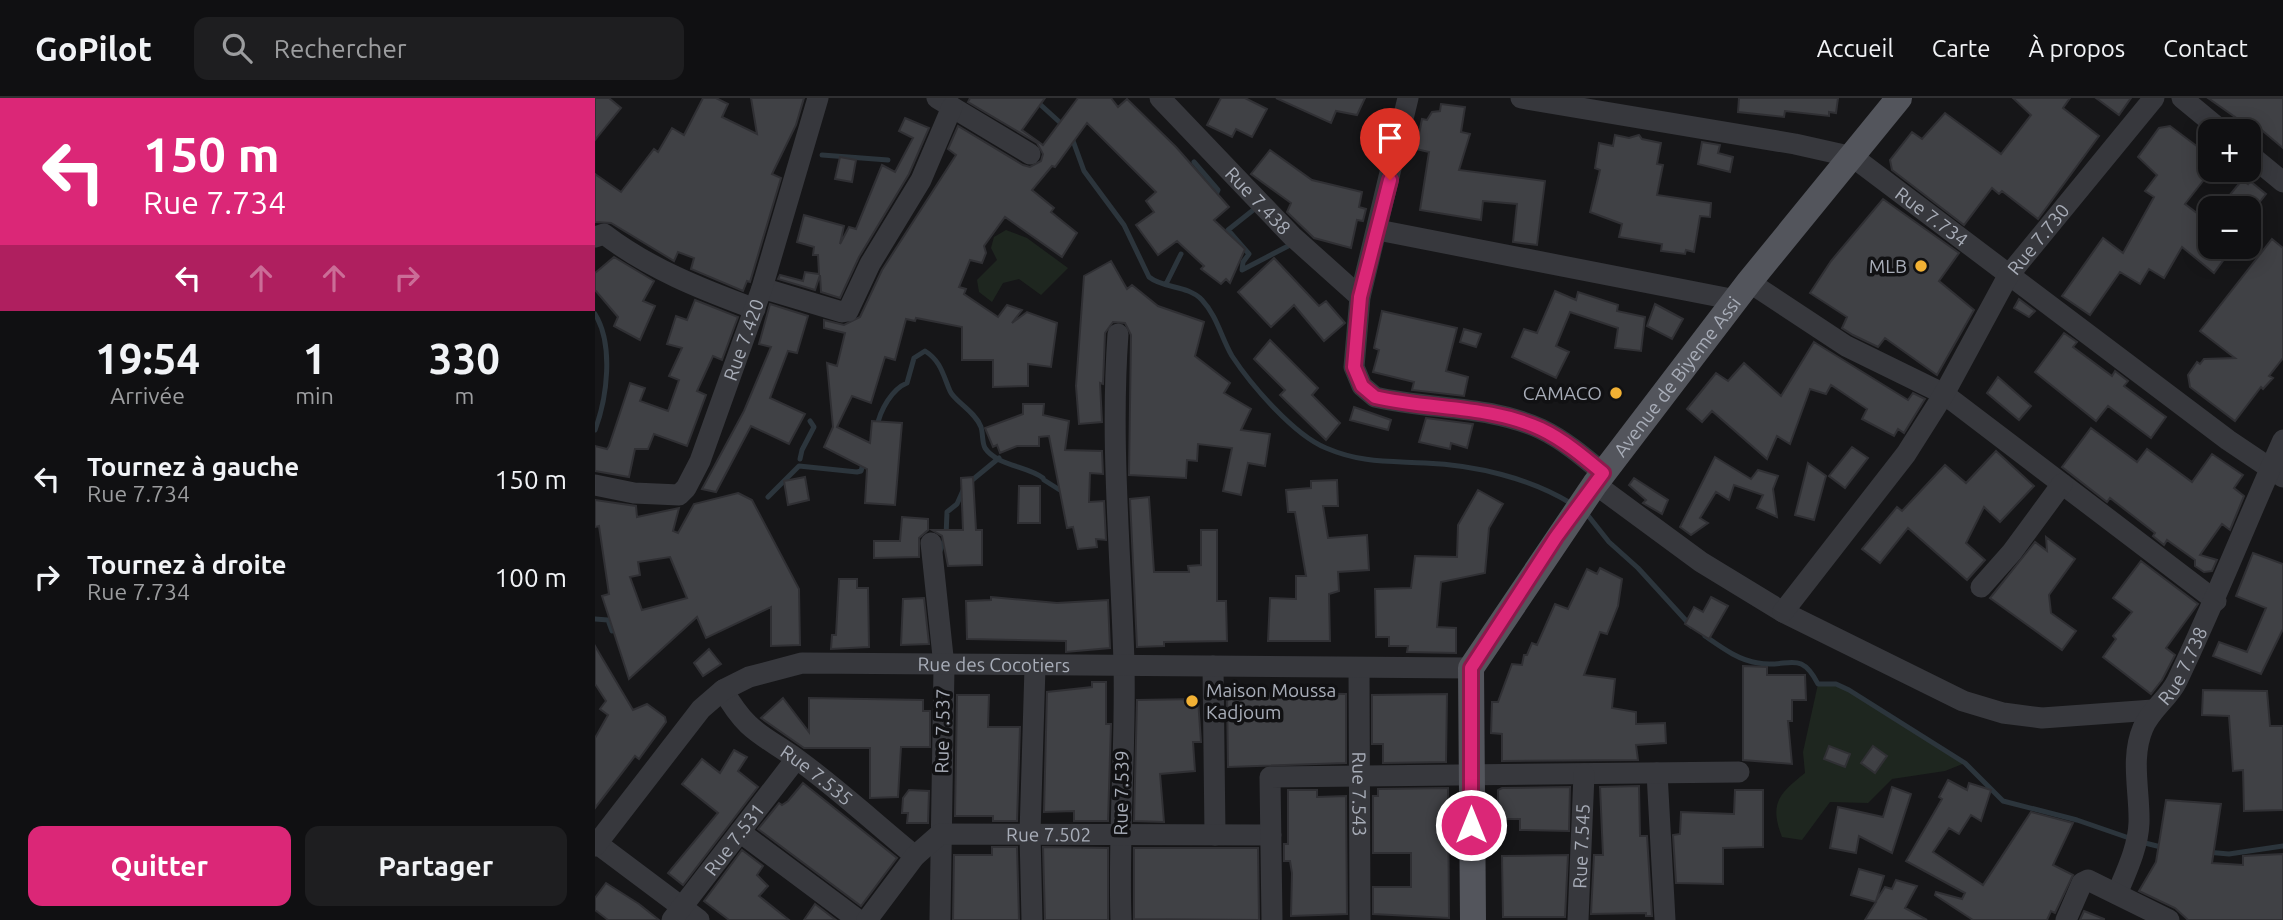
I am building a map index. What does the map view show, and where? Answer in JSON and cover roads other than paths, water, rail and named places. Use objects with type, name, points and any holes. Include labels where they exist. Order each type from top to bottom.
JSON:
[{"type":"main road","name":"Avenue de Biyeme Assi","points":[[1471,668],[1599,478],[1742,291],[1853,158],[1899,98]]},
{"type":"main road","points":[[1471,668],[1473,920]]},
{"type":"street","name":"Rue 7.420","points":[[595,485],[669,496],[687,488],[762,288],[817,98]]},
{"type":"street","name":"Rue 7.438","points":[[1160,98],[1292,236],[1360,297]]},
{"type":"street","points":[[1408,98],[1360,297],[1354,367],[1362,386],[1375,397],[1481,411],[1528,425],[1568,445],[1599,478],[1701,562],[1783,612],[1963,701],[2003,713],[2042,718],[2153,710]]},
{"type":"street","name":"Rue 7.734","points":[[1521,98],[1782,141],[1853,158],[2276,474]]},
{"type":"street","name":"Rue 7.730","points":[[1783,612],[1890,476],[1944,394],[2008,276],[2154,98]]},
{"type":"street","points":[[2182,98],[2207,119]]},
{"type":"street","points":[[762,288],[842,312],[848,311],[870,264],[921,180],[944,102],[1030,153]]},
{"type":"street","points":[[2261,164],[2283,182]]},
{"type":"street","points":[[1378,230],[1742,291],[1944,394],[2216,601]]},
{"type":"street","points":[[595,237],[604,234],[679,280],[755,309]]},
{"type":"street","name":"Rue 7.539","points":[[1118,334],[1113,404],[1124,665],[1119,834],[1121,920]]},
{"type":"street","name":"Rue 7.738","points":[[2117,894],[2136,846],[2139,825],[2135,787],[2142,729],[2153,710],[2174,688],[2276,474],[2283,440]]},
{"type":"street","points":[[1981,587],[2012,552],[2062,484]]},
{"type":"street","name":"Rue 7.537","points":[[931,543],[944,666],[940,920]]},
{"type":"street","name":"Rue des Cocotiers","points":[[596,843],[701,709],[723,690],[749,677],[802,663],[1035,667],[1124,665],[1471,668]]},
{"type":"street","points":[[1213,666],[1215,835]]},
{"type":"street","points":[[1032,920],[1030,834],[1035,667]]},
{"type":"street","name":"Rue 7.543","points":[[1359,668],[1360,920]]},
{"type":"street","name":"Rue 7.535","points":[[723,690],[735,712],[754,733],[796,759],[915,856]]},
{"type":"street","name":"Rue 7.531","points":[[677,913],[796,759]]},
{"type":"street","points":[[1272,920],[1270,778],[1739,772]]},
{"type":"street","points":[[1657,773],[1665,920]]},
{"type":"street","name":"Rue 7.545","points":[[1578,920],[1584,774]]},
{"type":"street","points":[[740,832],[858,920]]},
{"type":"street","points":[[867,920],[915,856],[940,834]]},
{"type":"street","name":"Rue 7.502","points":[[940,834],[1271,835]]},
{"type":"street","points":[[596,843],[677,913],[699,920]]},
{"type":"street","points":[[2066,920],[2082,883],[2094,881],[2169,920]]},
{"type":"waterway","points":[[1033,98],[1065,127]]},
{"type":"waterway","points":[[1072,138],[1084,171],[1124,225],[1149,277],[1162,284],[1190,292],[1202,300],[1240,368],[1274,408],[1300,432],[1326,448],[1351,456],[1444,464],[1501,474],[1538,487],[1572,504]]},
{"type":"waterway","points":[[822,155],[888,160]]},
{"type":"waterway","points":[[1194,162],[1218,190],[1215,197]]},
{"type":"waterway","points":[[1257,207],[1228,230],[1249,254],[1243,262],[1242,270],[1292,244]]},
{"type":"waterway","points":[[1166,284],[1181,254]]},
{"type":"waterway","points":[[595,314],[601,327],[607,356],[603,403],[595,430]]},
{"type":"waterway","points":[[877,427],[887,401],[896,390],[907,383],[914,358],[925,351],[938,364],[952,395],[978,421],[984,446],[990,454],[1043,478]]},
{"type":"waterway","points":[[800,459],[814,427],[810,421]]},
{"type":"waterway","points":[[940,551],[946,536],[947,512],[957,504],[965,486],[999,458]]},
{"type":"waterway","points":[[768,497],[799,466],[857,472],[861,471],[864,461]]},
{"type":"waterway","points":[[1044,480],[1063,492]]},
{"type":"waterway","points":[[1586,513],[1609,542],[1638,568],[1691,626]]},
{"type":"waterway","points":[[595,619],[608,620],[612,631]]},
{"type":"waterway","points":[[1705,636],[1744,659],[1768,664],[1799,663],[1805,666],[1818,684],[1836,684],[1849,690],[1965,763],[2003,801],[2077,820],[2132,839]]},
{"type":"waterway","points":[[2141,842],[2165,848]]},
{"type":"waterway","points":[[2206,852],[2229,854],[2283,846]]},
{"type":"place","name":"MLB","points":[[1921,266]]},
{"type":"place","name":"CAMACO","points":[[1616,393]]},
{"type":"place","name":"Maison Moussa Kadjoum","points":[[1192,701]]}]
